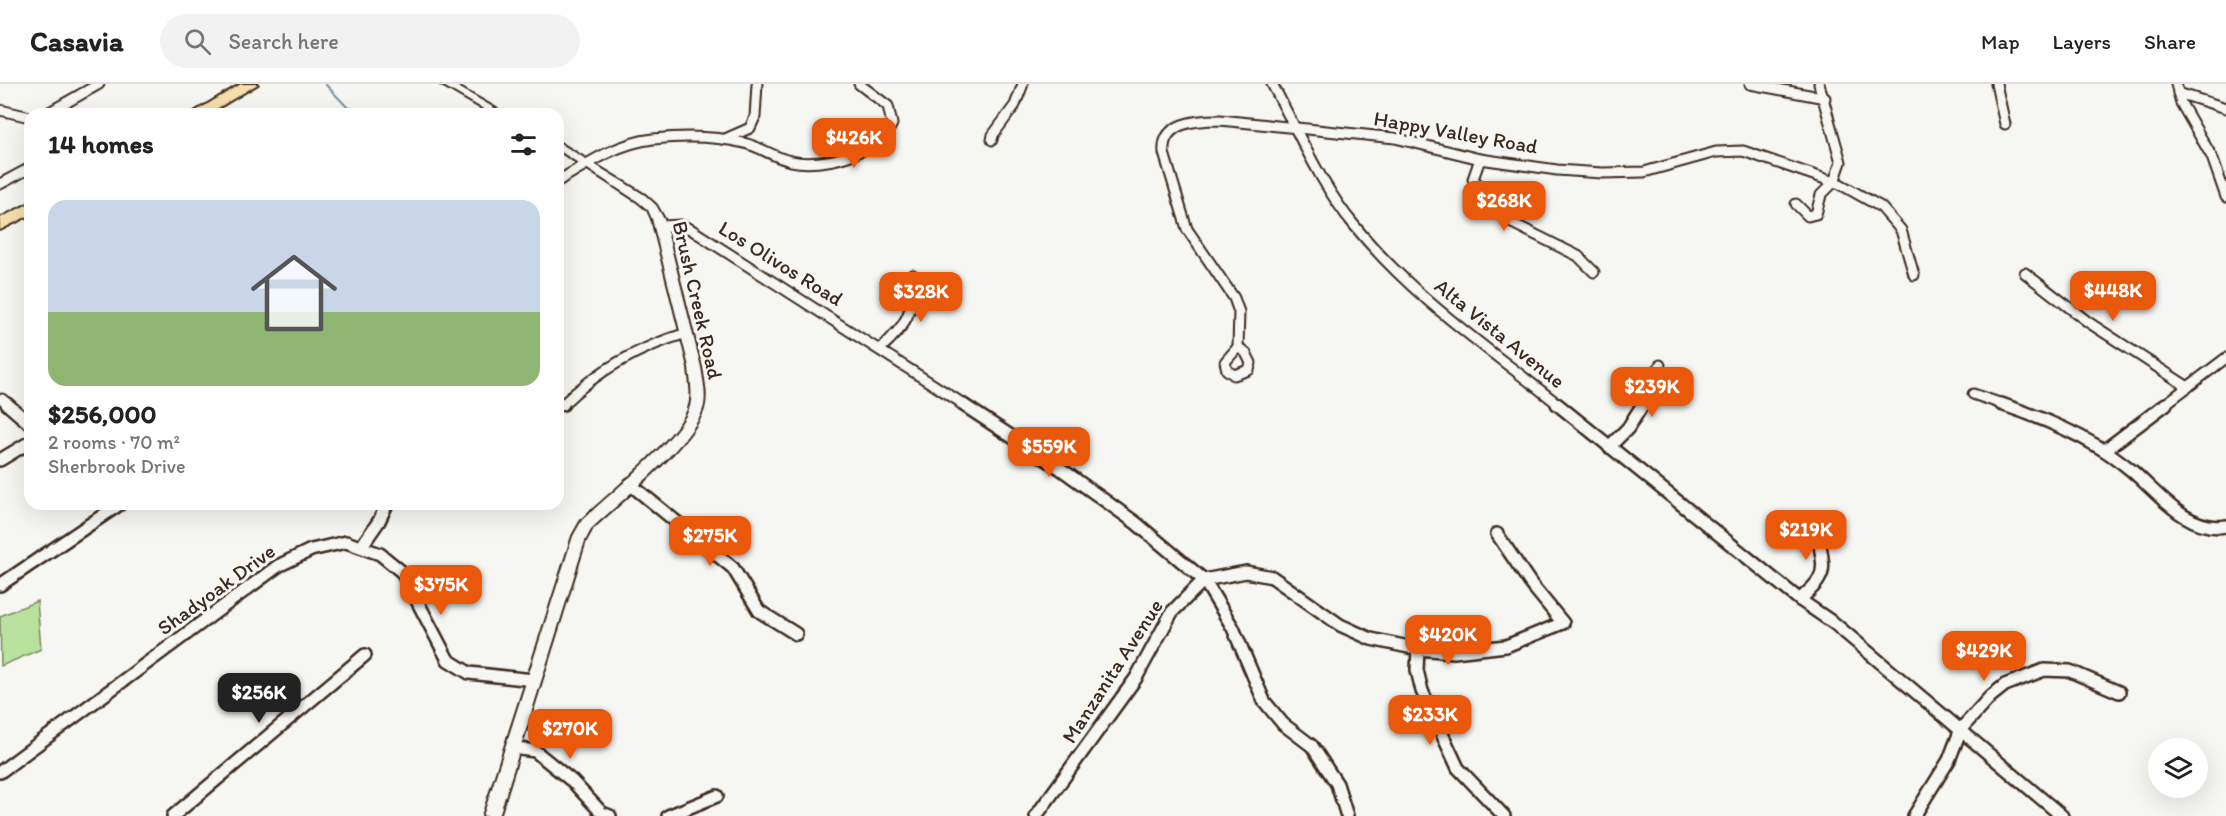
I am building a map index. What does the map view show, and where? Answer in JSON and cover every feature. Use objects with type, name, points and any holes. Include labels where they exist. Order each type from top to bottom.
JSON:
[{"type":"main road","points":[[209,108],[251,84]]},
{"type":"main road","points":[[223,108],[263,84]]},
{"type":"main road","points":[[0,225],[24,211]]},
{"type":"main road","points":[[0,236],[24,222]]},
{"type":"street","points":[[57,108],[99,84]]},
{"type":"street","points":[[446,84],[489,108]]},
{"type":"street","points":[[750,144],[748,136],[755,117],[757,84]]},
{"type":"street","points":[[564,177],[622,146],[644,141],[722,140],[750,144],[796,162],[848,157],[868,148],[886,134],[893,119],[889,107],[859,84]]},
{"type":"street","points":[[992,140],[993,135],[1015,105],[1019,88],[1023,84]]},
{"type":"street","name":"Alta Vista Avenue","points":[[1272,84],[1328,187],[1348,215],[1419,292],[1608,447],[1670,493],[1800,600],[1835,624],[2062,816]]},
{"type":"street","points":[[1750,84],[1825,98]]},
{"type":"street","points":[[1796,204],[1808,216],[1816,214],[1821,195],[1834,182],[1841,162],[1825,98],[1819,84]]},
{"type":"street","points":[[1996,84],[2005,124]]},
{"type":"street","points":[[2177,88],[2226,108]]},
{"type":"street","points":[[2177,88],[2212,157],[2226,197]]},
{"type":"street","points":[[0,110],[24,116]]},
{"type":"street","name":"Happy Valley Road","points":[[1238,347],[1239,312],[1234,298],[1187,229],[1163,144],[1170,130],[1188,122],[1236,120],[1296,126],[1395,138],[1480,159],[1557,170],[1623,174],[1657,169],[1716,152],[1743,151],[1834,182],[1868,198],[1894,218],[1905,237],[1914,275]]},
{"type":"street","points":[[722,140],[750,129]]},
{"type":"street","name":"Brush Creek Road","points":[[490,816],[578,540],[587,524],[676,440],[694,415],[698,392],[695,367],[661,226],[652,208],[641,198],[564,149]]},
{"type":"street","points":[[1480,159],[1473,179],[1514,224],[1578,256],[1594,272]]},
{"type":"street","points":[[0,184],[24,171]]},
{"type":"street","name":"Los Olivos Road","points":[[661,226],[681,225],[692,230],[880,349],[1060,469],[1136,523],[1204,580],[1233,628],[1264,701],[1283,724],[1312,746],[1337,784],[1347,816]]},
{"type":"street","points":[[2025,273],[2088,322],[2188,387]]},
{"type":"street","points":[[880,349],[900,332],[911,313],[915,294],[913,275]]},
{"type":"street","points":[[564,401],[576,390],[629,353],[653,342],[687,333]]},
{"type":"street","points":[[2105,450],[2226,358]]},
{"type":"street","points":[[1608,447],[1628,430],[1642,408],[1660,365]]},
{"type":"street","points":[[1973,394],[2028,414],[2105,450],[2187,517],[2212,528],[2218,529],[2226,526]]},
{"type":"street","points":[[2,399],[24,419]]},
{"type":"street","points":[[0,460],[24,446]]},
{"type":"street","points":[[630,484],[733,568],[759,611],[796,634]]},
{"type":"street","points":[[0,585],[111,510]]},
{"type":"street","points":[[361,547],[384,510]]},
{"type":"street","points":[[1800,600],[1820,578],[1823,565],[1816,542],[1820,532]]},
{"type":"street","points":[[1204,580],[1246,572],[1272,577],[1340,625],[1371,639],[1418,649],[1454,652],[1506,646],[1563,623],[1531,584],[1497,534]]},
{"type":"street","name":"Shadyoak Drive","points":[[0,772],[32,752],[278,566],[311,550],[328,545],[346,542],[361,547],[380,554],[402,572],[448,660],[469,673],[534,680]]},
{"type":"street","name":"Manzanita Avenue","points":[[1036,816],[1136,678],[1172,612],[1204,580]]},
{"type":"street","points":[[1418,649],[1417,670],[1422,691],[1458,768],[1504,816]]},
{"type":"street","points":[[173,816],[365,655]]},
{"type":"street","points":[[1914,816],[1949,760],[1961,729],[1990,697],[2006,685],[2044,670],[2070,671],[2119,692]]},
{"type":"street","points":[[513,748],[535,751],[572,781],[602,813],[610,816]]},
{"type":"street","points":[[668,816],[717,796]]},
{"type":"green space","points":[[37,601],[41,649],[1,666],[0,616]]},
{"type":"waterway","points":[[325,84],[348,108]]}]
